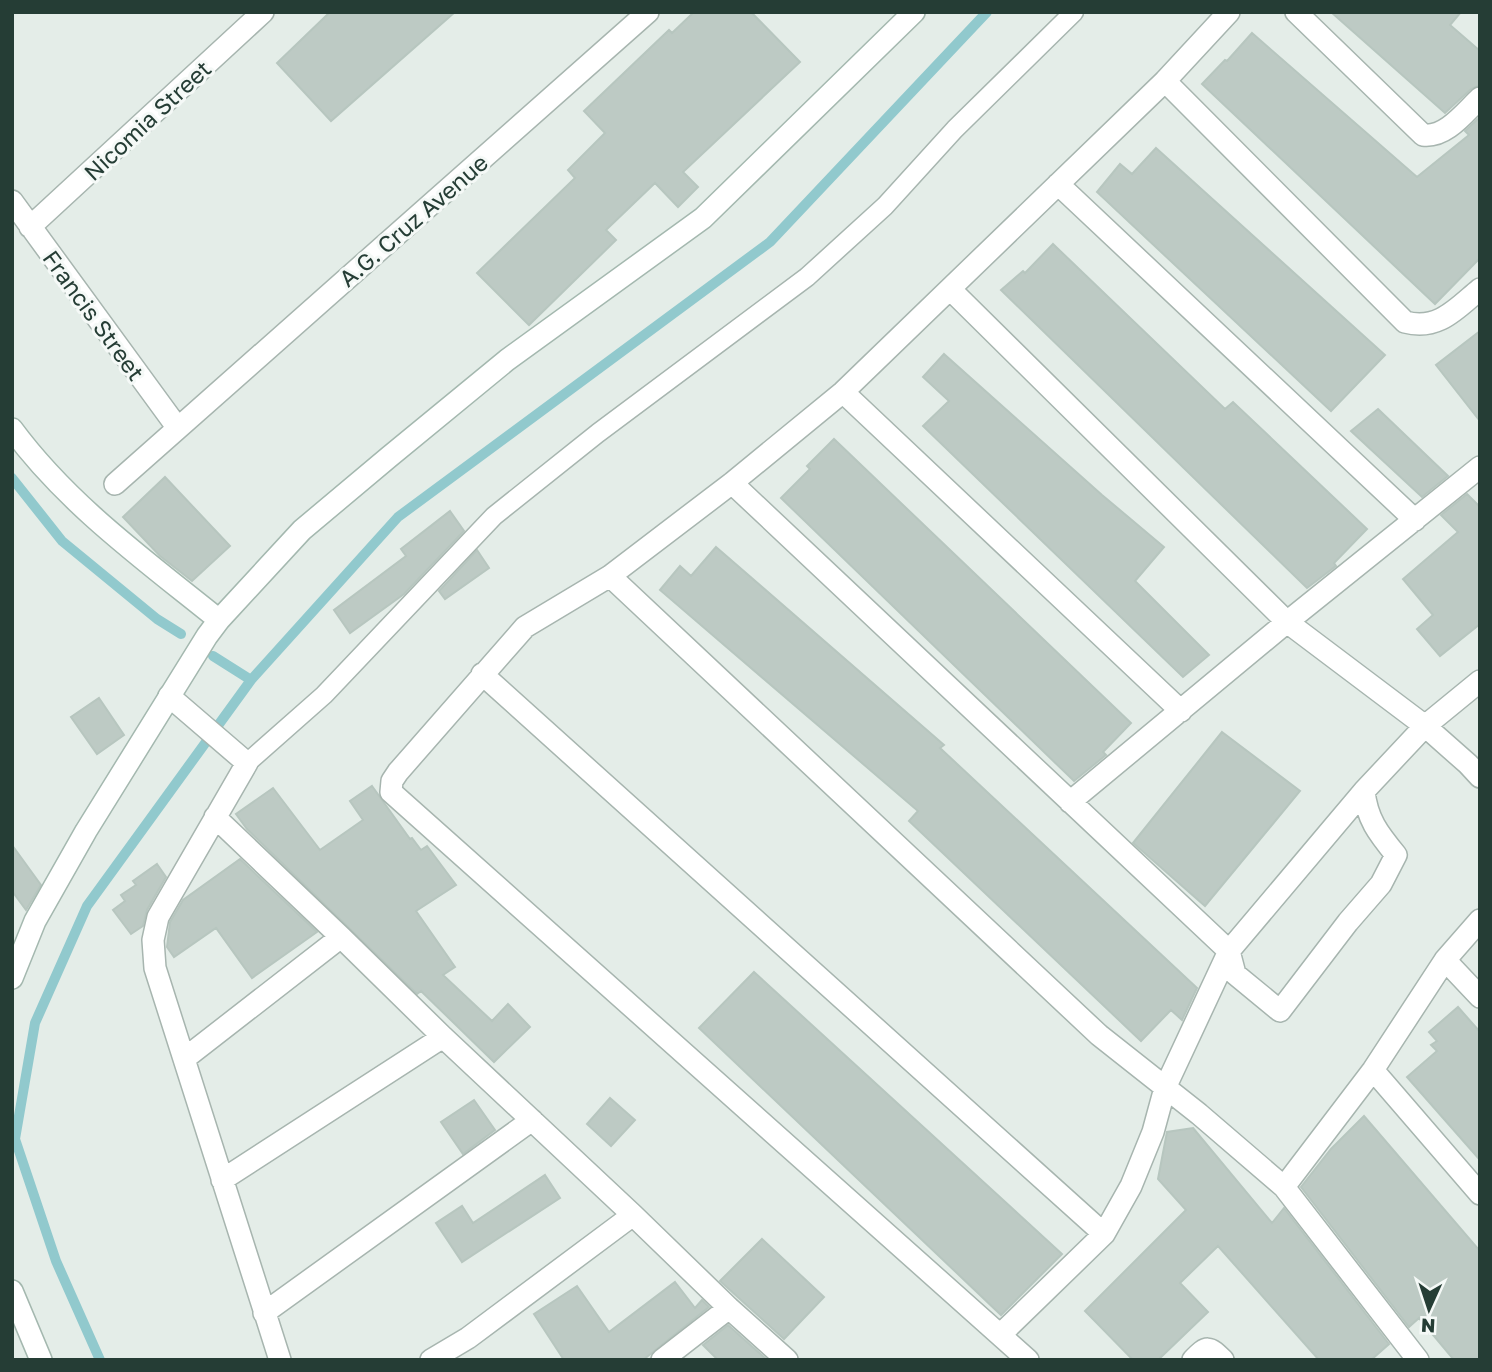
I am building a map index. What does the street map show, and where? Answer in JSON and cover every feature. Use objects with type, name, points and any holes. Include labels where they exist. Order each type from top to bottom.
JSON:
[{"type":"street","name":"Nicomia Street","points":[[30,227],[264,12]]},
{"type":"street","name":"A.G. Cruz Avenue","points":[[115,484],[648,12]]},
{"type":"street","points":[[12,978],[34,921],[169,696],[219,620],[302,530],[508,360],[703,218],[914,12]]},
{"type":"street","points":[[1028,1360],[391,792],[392,781],[525,627],[610,576],[732,483],[843,392],[1165,81],[1229,12]]},
{"type":"street","points":[[1296,12],[1423,135],[1429,136],[1444,131],[1480,98]]},
{"type":"street","points":[[1165,81],[1405,322],[1425,325],[1443,320],[1480,289]]},
{"type":"street","points":[[1058,184],[1415,520]]},
{"type":"street","name":"Francis Street","points":[[12,201],[177,428]]},
{"type":"street","points":[[950,289],[1287,622],[1425,726],[1480,777]]},
{"type":"street","points":[[843,392],[1181,711]]},
{"type":"street","points":[[12,429],[33,458],[96,521],[219,620]]},
{"type":"street","points":[[1070,802],[1480,467]]},
{"type":"street","points":[[732,483],[1229,951],[1235,974],[1280,1011],[1348,922],[1381,884],[1396,855],[1366,811],[1364,791]]},
{"type":"street","points":[[610,576],[1099,1035],[1284,1187],[1418,1360]]},
{"type":"street","points":[[482,674],[1104,1234]]},
{"type":"street","points":[[1000,1335],[1104,1234],[1131,1186],[1153,1132],[1165,1088],[1229,951],[1364,791],[1425,726],[1480,681]]},
{"type":"street","points":[[169,696],[243,759],[215,817],[158,917],[153,940],[155,968],[280,1360]]},
{"type":"street","points":[[215,817],[443,1037],[787,1360]]},
{"type":"street","points":[[1284,1187],[1373,1070],[1445,960],[1480,920]]},
{"type":"street","points":[[184,1059],[341,937]]},
{"type":"street","points":[[1445,960],[1480,998]]},
{"type":"street","points":[[222,1180],[443,1037]]},
{"type":"street","points":[[1373,1070],[1480,1194]]},
{"type":"street","points":[[264,1313],[532,1120]]},
{"type":"street","points":[[431,1360],[468,1338],[633,1215]]},
{"type":"street","points":[[12,1291],[41,1360]]},
{"type":"street","points":[[662,1360],[729,1308]]},
{"type":"street","points":[[1193,1360],[1207,1349],[1213,1350],[1223,1360]]},
{"type":"lane","points":[[243,759],[324,695],[494,516],[598,433],[807,277],[885,206],[955,130],[1074,12]]},
{"type":"building","points":[[330,12],[455,12],[331,121],[277,63]]},
{"type":"building","points":[[694,12],[751,12],[800,62],[683,172],[698,187],[678,207],[655,183],[606,230],[616,240],[529,325],[477,273],[575,178],[568,170],[605,133],[584,111],[669,30],[672,33]]},
{"type":"building","points":[[1331,12],[1461,12],[1450,25],[1480,51],[1480,85],[1471,89],[1445,113]]},
{"type":"building","points":[[1252,33],[1417,177],[1469,135],[1465,131],[1480,117],[1480,258],[1435,304],[1202,84]]},
{"type":"building","points":[[1156,148],[1385,355],[1331,411],[1097,192],[1120,164],[1132,174]]},
{"type":"building","points":[[1053,244],[1225,409],[1233,402],[1367,529],[1334,563],[1336,566],[1307,588],[1001,290],[1023,271],[1025,273]]},
{"type":"building","points":[[1480,331],[1480,421],[1436,365]]},
{"type":"building","points":[[944,354],[1164,547],[1135,581],[1209,655],[1183,677],[923,426],[949,401],[923,377]]},
{"type":"building","points":[[1378,409],[1448,476],[1422,497],[1351,431]]},
{"type":"building","points":[[834,439],[1131,723],[1103,752],[1106,755],[1074,781],[781,498],[810,469],[807,466]]},
{"type":"building","points":[[165,477],[230,546],[192,581],[160,556],[123,517]]},
{"type":"building","points":[[1467,494],[1480,507],[1480,624],[1440,656],[1417,629],[1433,615],[1403,579],[1458,532],[1441,515]]},
{"type":"building","points":[[450,511],[464,531],[404,594],[350,633],[334,610],[406,556],[401,549]]},
{"type":"building","points":[[716,547],[944,745],[940,748],[1197,988],[1182,1020],[1171,1010],[1141,1041],[909,821],[918,811],[660,590],[680,566],[691,576]]},
{"type":"building","points":[[477,550],[489,568],[445,599],[439,591]]},
{"type":"building","points":[[99,698],[124,735],[97,754],[71,717]]},
{"type":"building","points":[[1222,732],[1300,791],[1205,906],[1133,843]]},
{"type":"building","points":[[372,786],[410,839],[412,838],[421,850],[427,846],[456,885],[416,911],[455,967],[443,975],[492,1021],[508,1004],[530,1027],[494,1062],[421,991],[417,994],[247,829],[236,814],[273,788],[320,850],[363,820],[350,801]]},
{"type":"building","points":[[12,845],[41,885],[26,910],[12,891]]},
{"type":"building","points":[[240,859],[317,932],[252,978],[216,928],[174,957],[167,947],[170,922],[183,900]]},
{"type":"building","points":[[157,864],[166,877],[147,910],[143,926],[131,934],[113,910],[125,901],[121,895],[136,885],[133,881]]},
{"type":"building","points":[[754,972],[1062,1254],[1001,1315],[699,1028]]},
{"type":"building","points":[[1458,1007],[1480,1032],[1480,1160],[1407,1077],[1437,1051],[1431,1045],[1437,1041],[1429,1032]]},
{"type":"building","points":[[610,1098],[635,1120],[611,1146],[587,1124]]},
{"type":"building","points":[[474,1100],[495,1130],[463,1154],[441,1122]]},
{"type":"building","points":[[1364,1116],[1480,1251],[1480,1360],[1454,1360],[1419,1318],[1409,1327],[1301,1187],[1331,1149]]},
{"type":"building","points":[[1193,1128],[1272,1223],[1284,1208],[1389,1344],[1371,1360],[1319,1360],[1218,1246],[1180,1283],[1208,1312],[1158,1360],[1133,1360],[1085,1311],[1186,1210],[1158,1179],[1167,1132]]},
{"type":"building","points":[[545,1175],[560,1198],[462,1262],[436,1223],[462,1206],[473,1223]]},
{"type":"building","points":[[762,1239],[824,1297],[784,1339],[720,1281]]},
{"type":"building","points":[[675,1282],[695,1308],[702,1300],[709,1307],[643,1360],[564,1360],[534,1314],[577,1286],[609,1332]]},
{"type":"building","points":[[728,1325],[766,1359],[718,1360],[703,1345]]},
{"type":"waterway","points":[[100,1360],[56,1261],[15,1139],[35,1023],[87,906],[251,680],[398,517],[770,242],[987,12]]},
{"type":"waterway","points":[[12,478],[62,541],[157,619],[181,634]]},
{"type":"waterway","points":[[213,656],[251,680]]}]
